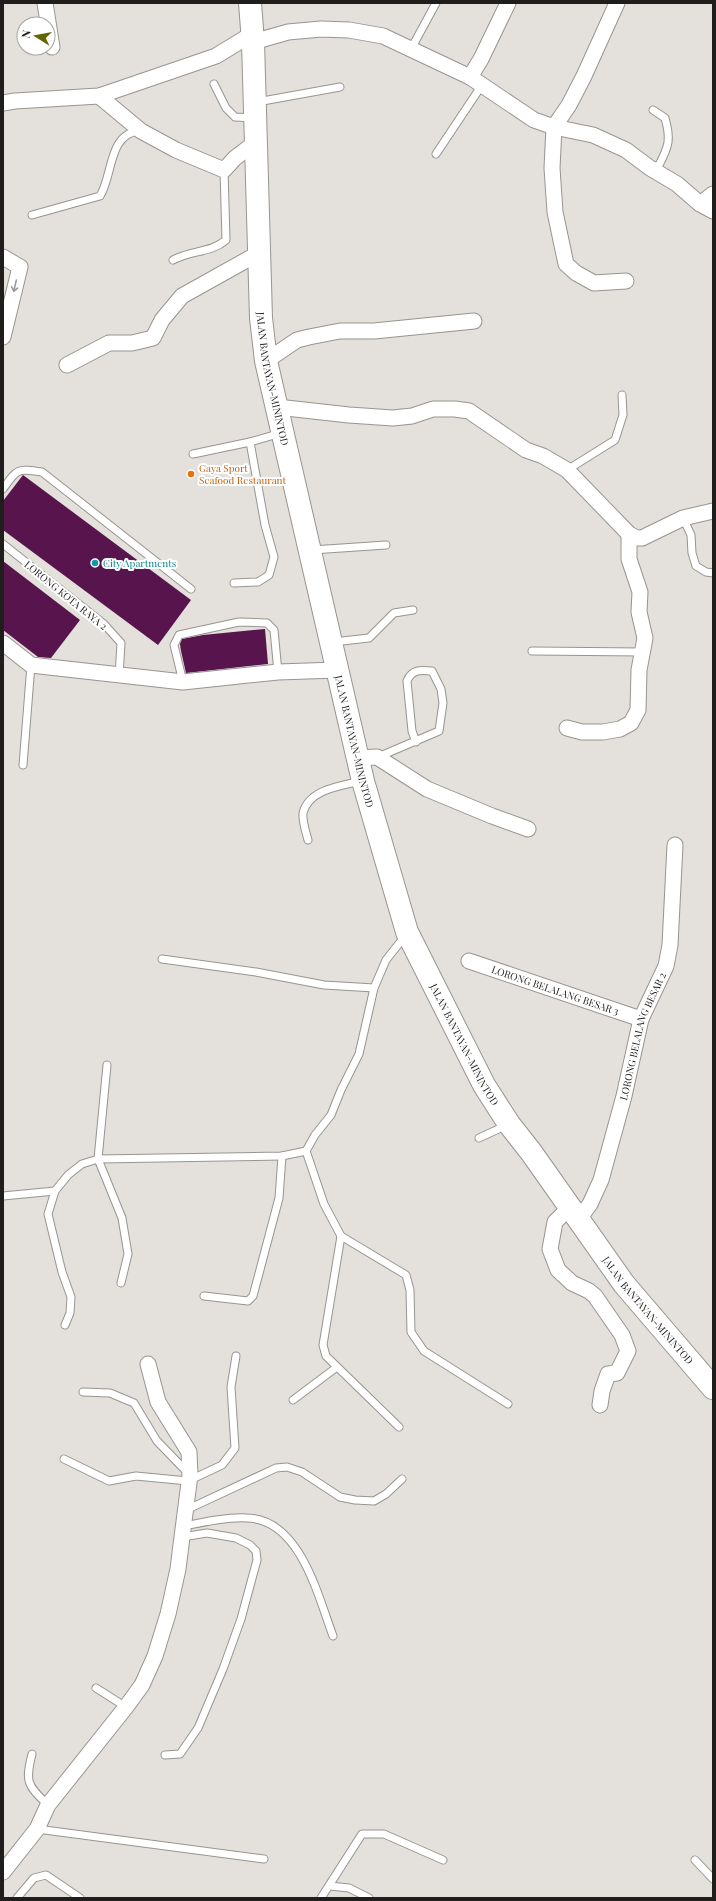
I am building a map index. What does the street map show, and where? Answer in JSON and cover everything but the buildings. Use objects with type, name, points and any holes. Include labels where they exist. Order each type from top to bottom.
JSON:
[{"type":"main road","name":"JALAN BANTAYAN-MININTOD","points":[[250,3],[253,38],[261,318],[266,361],[337,670],[367,758],[363,781],[407,932],[484,1085],[510,1124],[624,1284],[713,1388]]},
{"type":"street","points":[[45,3],[47,16]]},
{"type":"street","points":[[470,77],[481,59],[508,3]]},
{"type":"street","points":[[617,3],[584,76],[569,105],[554,127],[552,168],[555,212],[566,264],[576,273],[594,283],[626,281]]},
{"type":"street","points":[[3,103],[98,96],[216,56],[253,38],[288,32],[328,29],[349,30],[383,36],[470,77],[534,120],[554,127],[592,135],[626,150],[650,168],[677,184],[700,204],[713,211]]},
{"type":"street","points":[[98,96],[141,131],[176,150],[224,170],[235,158],[256,142]]},
{"type":"street","points":[[700,204],[713,194]]},
{"type":"street","points":[[68,365],[109,343],[132,343],[153,338],[162,320],[182,296],[259,254]]},
{"type":"street","points":[[3,257],[20,267],[3,337]]},
{"type":"street","points":[[266,361],[297,340],[340,331],[374,331],[474,321]]},
{"type":"street","points":[[277,407],[393,418],[412,416],[433,409],[455,409],[469,412],[521,447],[558,464],[566,470],[629,534],[637,538],[642,538],[683,518],[713,511]]},
{"type":"street","points":[[566,728],[582,732],[603,732],[620,729],[632,723],[638,710],[639,670],[645,638],[639,612],[640,592],[629,558],[629,534]]},
{"type":"street","points":[[3,643],[31,665],[183,682],[278,672],[337,670]]},
{"type":"street","points":[[367,758],[427,789],[528,829]]},
{"type":"street","name":"LORONG BELALANG BESAR 2","points":[[600,1405],[602,1391],[608,1374],[617,1373],[628,1351],[622,1335],[595,1296],[589,1291],[572,1283],[558,1270],[550,1249],[555,1222],[590,1204],[601,1180],[624,1096],[642,1019],[666,966],[670,946],[675,845]]},
{"type":"street","name":"LORONG BELALANG BESAR 3","points":[[469,961],[642,1019]]},
{"type":"street","points":[[3,1872],[37,1829],[48,1805],[142,1685],[155,1656],[176,1576],[189,1478],[189,1452],[158,1402],[148,1364]]},
{"type":"street","points":[[691,1364],[713,1369]]},
{"type":"lane","points":[[411,49],[436,3]]},
{"type":"lane","points":[[214,84],[226,108],[235,117],[255,110],[340,87]]},
{"type":"lane","points":[[436,154],[482,85]]},
{"type":"lane","points":[[650,168],[659,165],[667,150],[670,136],[665,118],[653,110]]},
{"type":"lane","points":[[32,215],[100,196],[104,188],[115,149],[130,132],[141,131]]},
{"type":"lane","points":[[173,260],[185,254],[217,247],[226,240],[224,170]]},
{"type":"lane","points":[[566,470],[615,440],[623,416],[622,395]]},
{"type":"lane","points":[[193,454],[250,442],[283,433]]},
{"type":"lane","points":[[234,583],[258,582],[269,575],[274,557],[265,525],[250,442]]},
{"type":"lane","points":[[3,489],[15,472],[26,470],[42,472],[191,590]]},
{"type":"lane","points":[[683,518],[691,535],[692,553],[696,566],[706,572],[713,573]]},
{"type":"lane","name":"LORONG KOTA RAYA 2","points":[[3,544],[104,624],[121,643],[119,676]]},
{"type":"lane","points":[[310,550],[386,545]]},
{"type":"lane","points":[[331,642],[369,638],[394,613],[413,610]]},
{"type":"lane","points":[[183,682],[174,645],[179,635],[239,622],[267,623],[274,630],[278,672]]},
{"type":"lane","points":[[532,651],[642,652]]},
{"type":"lane","points":[[23,765],[31,665]]},
{"type":"lane","points":[[367,758],[416,742],[439,731],[443,703],[441,689],[432,671],[417,670],[409,674],[406,681],[412,731],[416,742]]},
{"type":"lane","points":[[308,840],[303,813],[310,802],[322,791],[363,781]]},
{"type":"lane","points":[[407,932],[386,960],[374,988],[359,1054],[341,1090],[331,1116],[315,1135],[306,1151],[324,1204],[340,1236],[406,1274],[410,1290],[411,1332],[424,1351],[508,1404]]},
{"type":"lane","points":[[162,959],[256,972],[324,985],[374,988]]},
{"type":"lane","points":[[107,1065],[98,1159],[122,1218],[128,1254],[121,1283]]},
{"type":"lane","points":[[479,1138],[510,1124]]},
{"type":"lane","points":[[65,1325],[70,1313],[71,1297],[62,1272],[48,1214],[55,1190],[68,1174],[82,1164],[98,1159],[282,1156],[306,1151]]},
{"type":"lane","points":[[204,1296],[248,1300],[254,1296],[279,1198],[282,1156]]},
{"type":"lane","points":[[3,1196],[55,1190]]},
{"type":"lane","points":[[340,1236],[323,1345],[326,1356],[399,1427]]},
{"type":"lane","points":[[64,1459],[109,1481],[136,1476],[189,1478],[222,1465],[235,1448],[231,1387],[236,1356]]},
{"type":"lane","points":[[293,1400],[337,1367]]},
{"type":"lane","points":[[83,1392],[110,1393],[134,1403],[157,1441],[189,1478]]},
{"type":"lane","points":[[185,1510],[276,1468],[287,1468],[302,1472],[340,1497],[355,1500],[374,1501],[386,1494],[402,1479]]},
{"type":"lane","points":[[183,1531],[221,1519],[248,1518],[273,1524],[290,1540],[308,1569],[332,1636]]},
{"type":"lane","points":[[165,1755],[180,1754],[198,1728],[223,1669],[241,1619],[257,1560],[256,1551],[250,1545],[236,1538],[183,1531]]},
{"type":"lane","points":[[96,1688],[126,1707]]},
{"type":"lane","points":[[32,1754],[28,1770],[29,1784],[48,1805]]},
{"type":"lane","points":[[37,1829],[264,1859]]},
{"type":"lane","points":[[321,1898],[362,1834],[384,1834],[443,1860]]},
{"type":"lane","points":[[695,1860],[713,1879]]},
{"type":"lane","points":[[17,1898],[34,1878],[46,1875],[80,1898]]},
{"type":"lane","points":[[330,1886],[349,1888],[369,1898]]},
{"type":"place","name":"Gaya Sport Seafood Restaurant","points":[[191,474]]},
{"type":"place","name":"City Apartments","points":[[95,563]]}]
